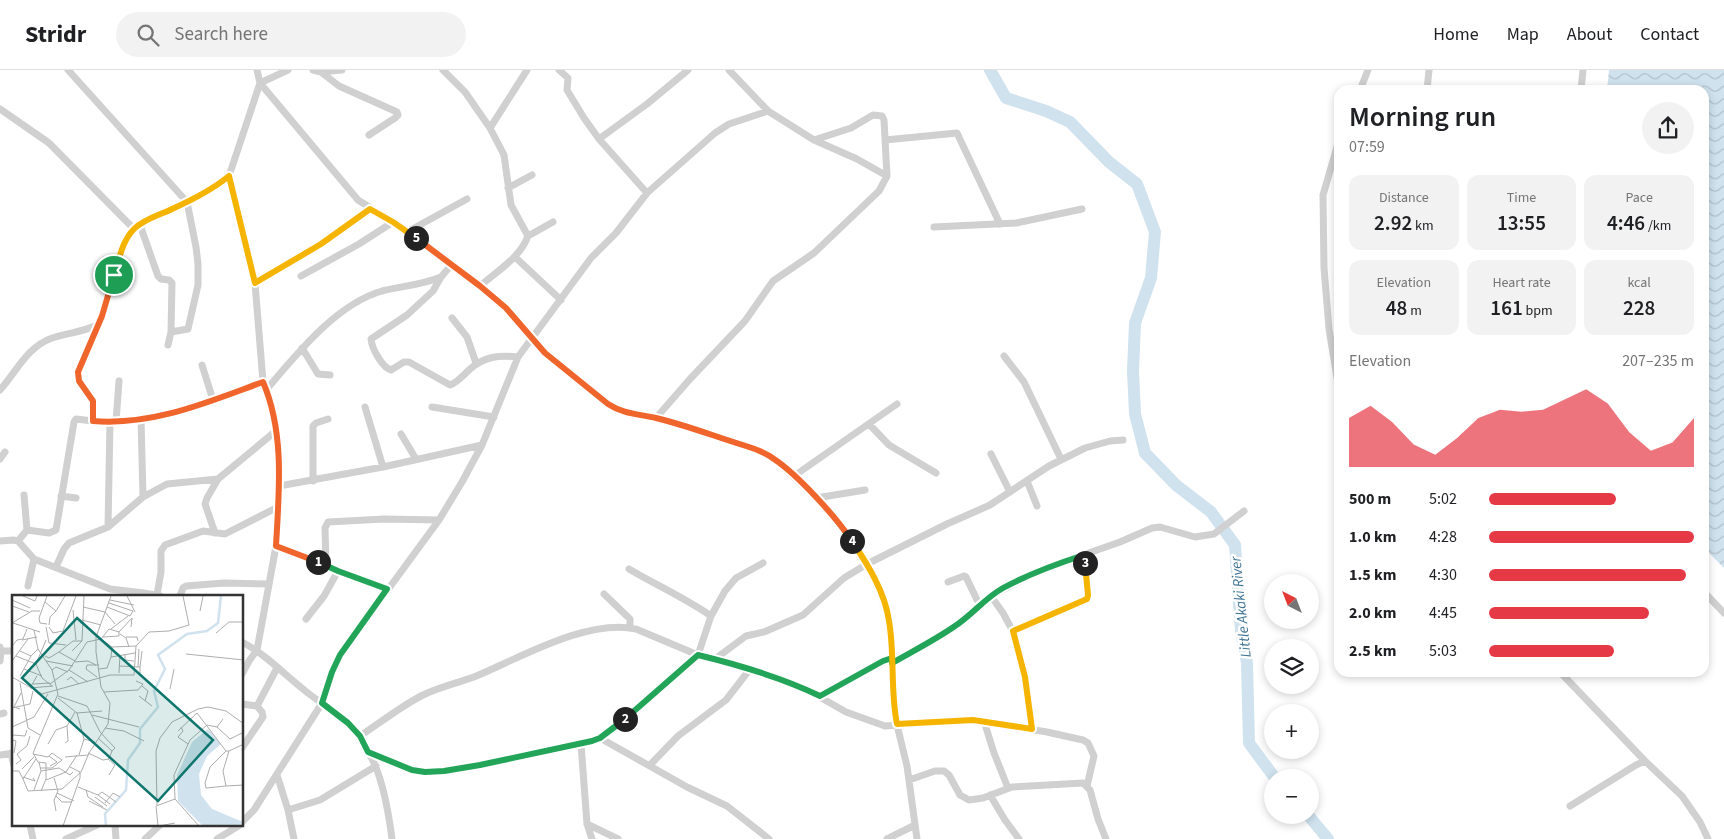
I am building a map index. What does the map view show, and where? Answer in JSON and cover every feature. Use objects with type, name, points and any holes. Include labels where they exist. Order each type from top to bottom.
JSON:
[{"type":"street","points":[[68,70],[118,128],[187,202],[196,247],[198,285],[188,329],[171,332]]},
{"type":"street","points":[[257,70],[260,83],[358,200],[393,222],[480,286],[506,308],[545,353],[608,404],[617,410],[629,414],[656,418],[760,451],[774,458],[816,498],[848,536],[867,564],[878,586],[889,620],[897,724],[909,780],[917,839]]},
{"type":"street","points":[[244,670],[257,650],[276,546],[279,486],[277,430],[263,382],[255,283],[229,176],[260,83],[288,70]]},
{"type":"street","points":[[317,71],[342,70]]},
{"type":"street","points":[[443,70],[465,92],[490,128],[504,155],[511,205],[528,236]]},
{"type":"street","points":[[490,128],[527,70]]},
{"type":"street","points":[[559,70],[568,78],[567,90],[584,118],[599,139],[647,194]]},
{"type":"street","points":[[599,139],[647,104],[688,70]]},
{"type":"street","points":[[729,70],[768,111],[814,140],[857,159],[887,176]]},
{"type":"street","points":[[1362,85],[1368,70]]},
{"type":"street","points":[[1428,85],[1429,70]]},
{"type":"street","points":[[1582,85],[1583,70]]},
{"type":"street","points":[[317,71],[339,86],[397,112],[398,115],[395,118],[369,135]]},
{"type":"street","points":[[0,110],[49,143],[137,227],[158,276],[161,279],[169,280],[172,284],[171,332],[168,345]]},
{"type":"street","points":[[244,820],[254,810],[278,775],[322,703],[332,672],[340,655],[439,520],[462,482],[482,445],[518,357],[591,258],[616,233],[647,194],[715,133],[729,124],[768,111]]},
{"type":"street","points":[[656,418],[745,321],[773,281],[814,253],[879,191],[887,176],[884,120],[882,116],[878,114],[873,115],[852,128],[814,140]]},
{"type":"street","points":[[885,140],[957,133],[1000,224]]},
{"type":"street","points":[[1334,157],[1323,195],[1324,268],[1328,328],[1334,362]]},
{"type":"street","points":[[508,188],[532,175]]},
{"type":"street","points":[[93,421],[93,401],[78,378],[78,372],[102,316],[120,254],[127,240],[137,227],[216,186],[229,176]]},
{"type":"street","points":[[407,232],[467,199]]},
{"type":"street","points":[[934,227],[1016,223],[1082,208]]},
{"type":"street","points":[[255,283],[321,244],[370,209]]},
{"type":"street","points":[[301,276],[352,249],[393,222]]},
{"type":"street","points":[[480,286],[515,256],[526,242],[528,236],[553,222]]},
{"type":"street","points":[[515,256],[561,300]]},
{"type":"street","points":[[452,264],[432,291],[407,315],[374,336],[371,343],[376,352],[389,370],[404,362],[409,362],[450,385],[456,382],[476,363],[496,356],[518,357]]},
{"type":"street","points":[[266,390],[302,348],[339,314],[362,298],[382,291],[417,285],[442,277]]},
{"type":"street","points":[[452,318],[466,337],[476,363]]},
{"type":"street","points":[[0,390],[31,350],[53,338],[90,329],[97,324]]},
{"type":"street","points":[[302,348],[318,374],[330,375]]},
{"type":"street","points":[[1004,356],[1024,382],[1061,459]]},
{"type":"street","points":[[202,365],[214,400]]},
{"type":"street","points":[[108,527],[113,422],[119,381]]},
{"type":"street","points":[[27,530],[49,533],[56,530],[76,419],[113,422],[173,414],[263,382]]},
{"type":"street","points":[[794,476],[897,404]]},
{"type":"street","points":[[365,407],[383,467]]},
{"type":"street","points":[[432,407],[494,417]]},
{"type":"street","points":[[141,419],[143,497]]},
{"type":"street","points":[[313,480],[312,426],[328,419]]},
{"type":"street","points":[[869,424],[889,445],[936,474]]},
{"type":"street","points":[[215,533],[205,504],[218,478],[277,430]]},
{"type":"street","points":[[401,434],[416,459]]},
{"type":"street","points":[[715,659],[746,636],[764,632],[804,615],[844,578],[867,564],[990,504],[1061,459],[1085,448],[1110,441],[1123,440]]},
{"type":"street","points":[[279,486],[383,467],[482,445]]},
{"type":"street","points":[[0,460],[5,452]]},
{"type":"street","points":[[990,454],[1010,492]]},
{"type":"street","points":[[56,567],[64,548],[69,543],[108,527],[143,497],[167,484],[218,478]]},
{"type":"street","points":[[1027,481],[1037,506]]},
{"type":"street","points":[[816,498],[865,490]]},
{"type":"street","points":[[18,541],[27,530],[24,495]]},
{"type":"street","points":[[61,496],[76,498]]},
{"type":"street","points":[[158,595],[162,572],[162,547],[203,531],[225,534],[278,507]]},
{"type":"street","points":[[820,696],[883,661],[892,661],[955,626],[991,596],[1046,568],[1152,528],[1160,527],[1195,537],[1214,534],[1242,513]]},
{"type":"street","points":[[326,565],[325,528],[328,522],[384,519],[439,520]]},
{"type":"street","points":[[0,541],[18,541],[34,559],[56,567],[110,593],[142,595]]},
{"type":"street","points":[[276,546],[387,589]]},
{"type":"street","points":[[1013,631],[1087,599],[1084,555]]},
{"type":"street","points":[[28,586],[34,559]]},
{"type":"street","points":[[368,752],[412,770],[434,771],[480,765],[581,744],[600,738],[618,726],[698,655],[711,616],[725,591],[736,578],[762,563]]},
{"type":"street","points":[[629,569],[711,616]]},
{"type":"street","points":[[306,619],[324,596],[338,571]]},
{"type":"street","points":[[948,582],[966,577],[980,606]]},
{"type":"street","points":[[180,595],[186,586],[224,583],[269,584]]},
{"type":"street","points":[[604,594],[630,619],[630,628]]},
{"type":"street","points":[[991,596],[1013,631],[1025,677],[1032,729]]},
{"type":"street","points":[[1709,597],[1724,613]]},
{"type":"street","points":[[360,736],[422,696],[475,676],[533,650],[586,632],[616,627],[630,628],[698,655],[750,669],[804,688],[846,712],[885,726],[973,720],[1032,729],[1083,740],[1088,744],[1094,756],[1087,786]]},
{"type":"street","points":[[244,643],[257,650],[310,696],[348,723],[360,736],[382,781],[392,839]]},
{"type":"street","points":[[0,661],[1,649]]},
{"type":"street","points":[[257,706],[276,668]]},
{"type":"street","points":[[650,765],[678,736],[726,700],[750,669]]},
{"type":"street","points":[[1565,677],[1682,796],[1700,822],[1708,839]]},
{"type":"street","points":[[244,704],[257,706],[262,712],[262,717],[244,745]]},
{"type":"street","points":[[984,721],[1008,788]]},
{"type":"street","points":[[600,738],[687,787],[727,806],[769,839]]},
{"type":"street","points":[[581,744],[587,824],[592,839]]},
{"type":"street","points":[[0,755],[12,753]]},
{"type":"street","points":[[1570,806],[1636,765],[1646,761]]},
{"type":"street","points":[[288,810],[320,800],[376,766]]},
{"type":"street","points":[[909,780],[936,771],[944,771],[949,775],[956,790],[969,800],[983,798],[1008,788],[1082,783],[1090,790],[1106,839]]},
{"type":"street","points":[[278,775],[294,839]]},
{"type":"street","points":[[990,795],[1019,839]]},
{"type":"street","points":[[587,824],[618,839]]},
{"type":"street","points":[[887,839],[915,825]]},
{"type":"street","points":[[30,826],[33,839]]},
{"type":"street","points":[[66,839],[95,826]]},
{"type":"street","points":[[115,826],[116,839]]},
{"type":"street","points":[[145,839],[159,826]]},
{"type":"street","points":[[217,839],[238,826]]},
{"type":"water","points":[[1609,70],[1724,70],[1724,568],[1709,553],[1709,85],[1608,85]]},
{"type":"waterway","name":"Little Akaki River","points":[[990,70],[1006,98],[1046,111],[1070,122],[1109,162],[1137,184],[1155,232],[1151,278],[1135,323],[1133,371],[1135,414],[1145,453],[1176,485],[1211,512],[1235,545],[1241,631],[1247,663],[1249,743],[1268,769]]},
{"type":"waterway","name":"Little Akaki River","points":[[1316,824],[1328,839]]},
{"type":"route","points":[[114,275],[102,316],[78,372],[79,381],[93,401],[93,421],[110,422],[173,414],[263,382],[277,430],[279,486],[276,546],[387,589],[340,655],[332,672],[322,703],[348,723],[360,736],[368,752],[412,770],[425,772],[444,771],[480,765],[581,744],[600,738],[618,726],[698,655],[738,665],[804,688],[820,696],[883,661],[892,658],[892,663],[930,642],[961,622],[1003,588],[1046,568],[1084,555],[1088,597],[1013,631],[1025,677],[1032,729],[973,720],[897,724],[895,717],[892,663],[892,658],[889,620],[878,586],[867,564],[848,536],[816,498],[788,470],[774,458],[746,446],[656,418],[629,414],[617,410],[584,386],[545,353],[520,322],[480,286],[434,250],[393,222],[370,209],[321,244],[255,283],[229,176],[216,186],[187,202],[147,220],[134,229],[120,254],[114,275]]}]
